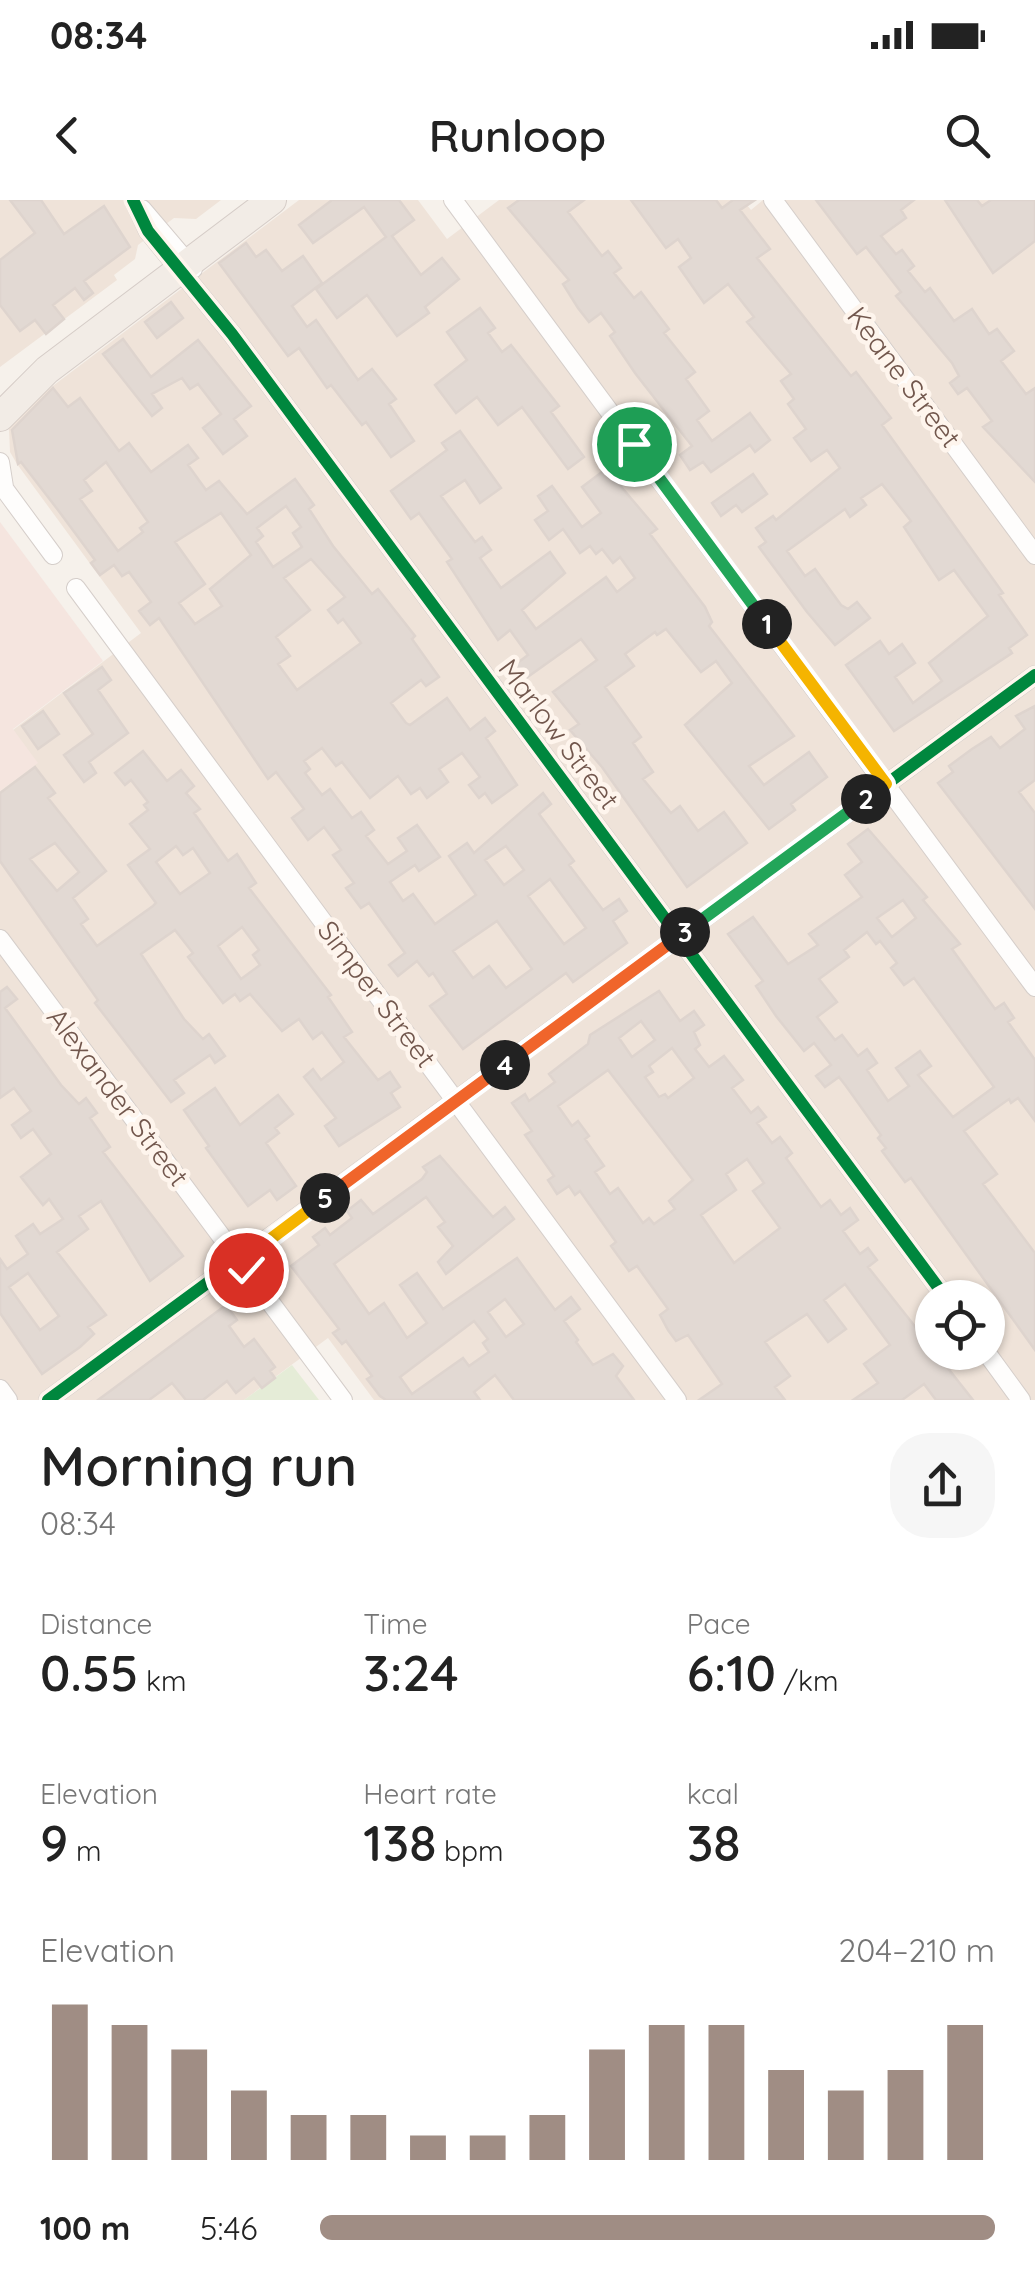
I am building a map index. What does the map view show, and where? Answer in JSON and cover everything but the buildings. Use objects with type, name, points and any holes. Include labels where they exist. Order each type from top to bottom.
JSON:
[{"type":"main road","points":[[0,417],[27,386],[247,200]]},
{"type":"main road","points":[[0,396],[28,364],[272,200]]},
{"type":"street","points":[[453,200],[1035,987]]},
{"type":"street","name":"Keane Street","points":[[772,200],[1035,555]]},
{"type":"street","name":"Marlow Street","points":[[134,202],[148,231],[178,260],[933,1280]]},
{"type":"street","points":[[0,462],[2,485],[54,556]]},
{"type":"street","name":"Simper Street","points":[[76,588],[677,1400]]},
{"type":"street","points":[[48,1400],[1035,675]]},
{"type":"street","name":"Alexander Street","points":[[0,939],[343,1400]]},
{"type":"street","points":[[1000,1370],[1022,1400]]},
{"type":"street","points":[[0,1388],[8,1400]]},
{"type":"shaded area","points":[[0,200],[221,200],[196,219],[174,218],[138,245],[135,259],[114,275],[117,280],[0,367]]},
{"type":"shaded area","points":[[299,200],[418,200],[447,239],[499,200],[743,200],[751,210],[763,200],[1035,200],[1035,1400],[374,1400],[328,1338],[244,1400],[0,1400],[0,791],[37,763],[13,730],[141,633],[17,464],[10,452],[13,416]]},
{"type":"shaded area","points":[[0,522],[103,661],[13,729],[38,763],[0,791]]},
{"type":"green space","points":[[292,1365],[319,1400],[244,1400]]},
{"type":"cycle path","points":[[133,200],[148,231],[232,334],[933,1280]]},
{"type":"cycle path","points":[[48,1400],[1035,675]]},
{"type":"route","points":[[246,1270],[240,1262],[886,784],[634,444]]}]
